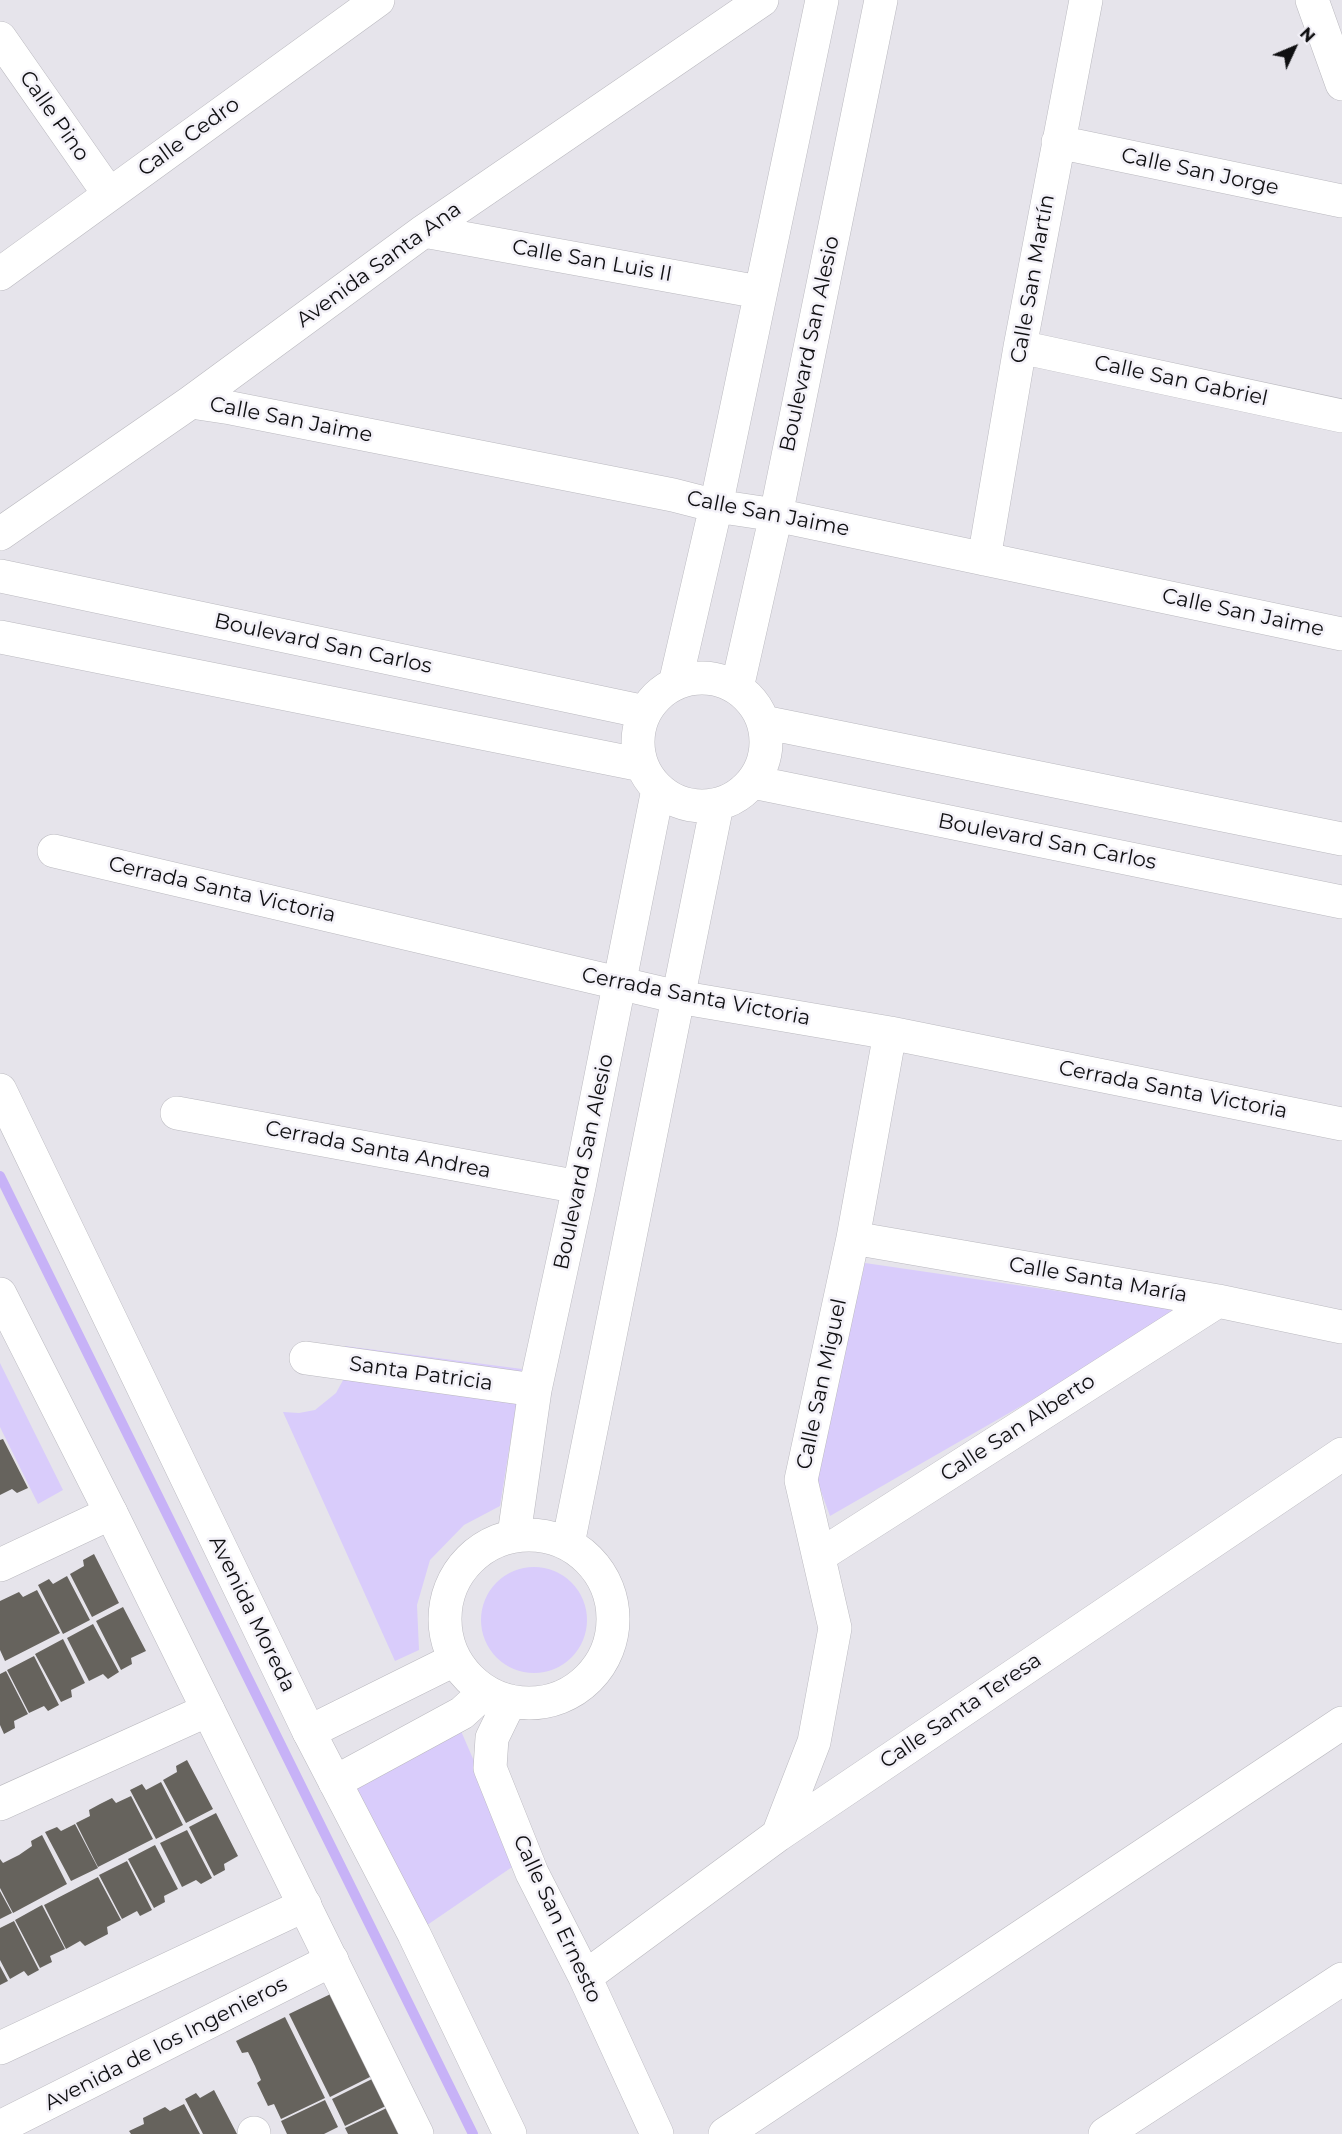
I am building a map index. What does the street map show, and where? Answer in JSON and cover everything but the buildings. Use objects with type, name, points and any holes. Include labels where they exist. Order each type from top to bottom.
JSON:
[{"type":"street","name":"Calle Cedro","points":[[0,274],[378,0]]},
{"type":"street","name":"Avenida Santa Ana","points":[[0,534],[192,402],[424,231],[762,0]]},
{"type":"street","points":[[675,684],[716,506],[822,0]]},
{"type":"street","name":"Boulevard San Alesio","points":[[737,688],[776,515],[881,0]]},
{"type":"street","name":"Calle San Martín","points":[[984,559],[1020,347],[1086,0]]},
{"type":"street","points":[[1312,0],[1342,84]]},
{"type":"street","name":"Calle Pino","points":[[0,38],[109,194]]},
{"type":"street","name":"Calle San Jorge","points":[[1058,142],[1342,201]]},
{"type":"street","name":"Calle San Luis II","points":[[424,231],[759,292]]},
{"type":"street","name":"Calle San Gabriel","points":[[1020,347],[1342,416]]},
{"type":"street","name":"Calle San Jaime","points":[[192,402],[650,490],[716,506],[776,515],[1342,634]]},
{"type":"street","name":"Boulevard San Carlos","points":[[0,576],[645,712]]},
{"type":"street","points":[[0,638],[650,777]]},
{"type":"street","points":[[696,678],[717,680],[737,688],[753,703],[763,722],[767,742],[763,764],[753,782],[737,797],[717,805],[696,806],[676,801],[650,777],[638,747],[645,712],[658,696],[675,684],[696,678]]},
{"type":"street","points":[[763,722],[1342,838]]},
{"type":"street","name":"Boulevard San Alesio","points":[[514,1535],[535,1390],[620,984],[650,777]]},
{"type":"street","name":"Boulevard San Carlos","points":[[753,782],[1342,902]]},
{"type":"street","points":[[568,1544],[717,805]]},
{"type":"street","name":"Cerrada Santa Victoria","points":[[54,851],[678,997],[890,1033],[1342,1124]]},
{"type":"street","name":"Calle San Miguel","points":[[778,1835],[814,1742],[834,1628],[801,1480],[853,1238],[890,1033]]},
{"type":"street","name":"Avenida Moreda","points":[[0,1090],[309,1732],[414,1934],[510,2134]]},
{"type":"street","name":"Cerrada Santa Andrea","points":[[177,1113],[579,1187]]},
{"type":"street","name":"Calle Santa María","points":[[853,1238],[1218,1301],[1342,1327]]},
{"type":"street","name":"Calle San Alberto","points":[[819,1556],[1218,1301]]},
{"type":"street","points":[[4,1311],[111,1513],[417,2134]]},
{"type":"street","name":"Santa Patricia","points":[[306,1359],[535,1390]]},
{"type":"street","name":"Calle Santa Teresa","points":[[585,1977],[778,1835],[1342,1454]]},
{"type":"street","points":[[0,1565],[111,1513]]},
{"type":"street","points":[[514,1535],[542,1535],[568,1544],[590,1560],[605,1582],[613,1608],[612,1635],[603,1660],[586,1681],[563,1696],[537,1703],[498,1696],[468,1678],[454,1659],[444,1629],[446,1597],[460,1567],[484,1546],[514,1535]]},
{"type":"street","points":[[309,1732],[454,1659]]},
{"type":"street","points":[[335,1782],[498,1696]]},
{"type":"street","name":"Calle San Ernesto","points":[[498,1696],[490,1768],[532,1873],[585,1977],[657,2134]]},
{"type":"street","points":[[0,1804],[208,1710]]},
{"type":"street","points":[[725,2134],[1342,1723]]},
{"type":"street","points":[[0,2048],[305,1905]]},
{"type":"street","name":"Avenida de los Ingenieros","points":[[0,2127],[332,1960]]},
{"type":"street","points":[[1105,2134],[1342,1979]]},
{"type":"shaded area","points":[[865,1263],[1188,1310],[830,1516],[815,1475]]},
{"type":"shaded area","points":[[345,1346],[522,1369],[500,1506],[464,1525],[430,1560],[417,1605],[419,1650],[395,1661],[283,1412],[299,1413],[315,1410],[336,1393],[348,1371]]},
{"type":"shaded area","points":[[0,1363],[63,1490],[38,1504],[0,1427]]},
{"type":"shaded area","points":[[534,1567],[554,1571],[571,1583],[583,1600],[587,1620],[583,1640],[571,1657],[554,1669],[534,1673],[514,1669],[497,1657],[485,1640],[481,1620],[485,1600],[497,1583],[514,1571]]},
{"type":"shaded area","points":[[461,1731],[518,1863],[414,1934],[335,1782]]},
{"type":"waterway","points":[[0,1176],[473,2134]]}]
